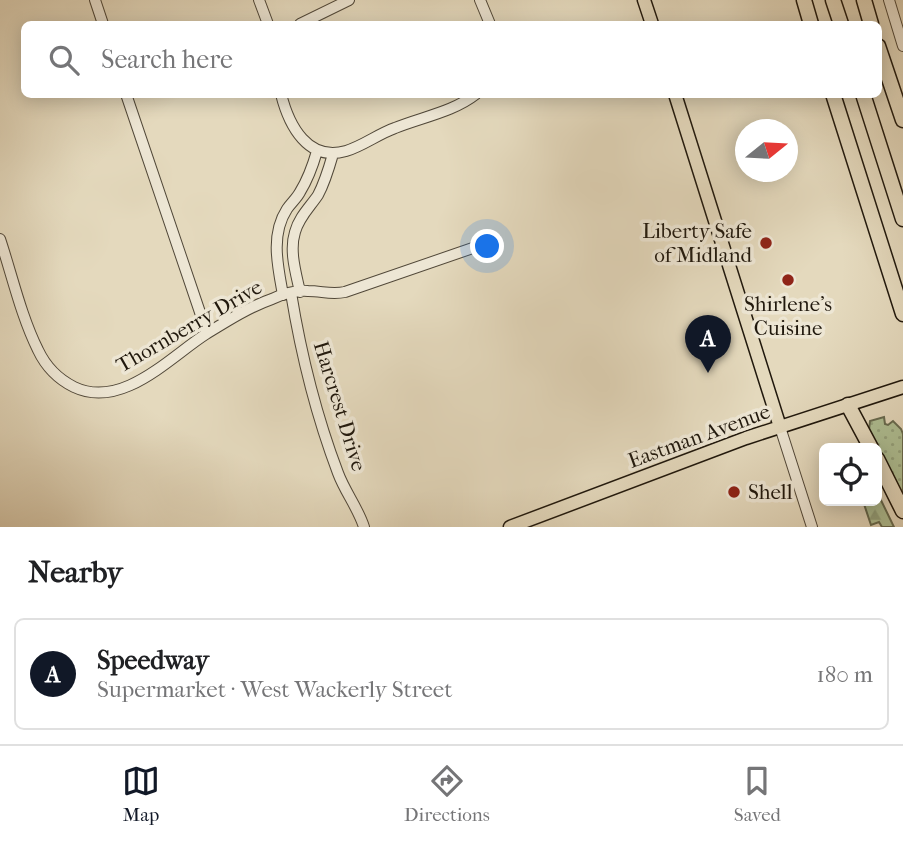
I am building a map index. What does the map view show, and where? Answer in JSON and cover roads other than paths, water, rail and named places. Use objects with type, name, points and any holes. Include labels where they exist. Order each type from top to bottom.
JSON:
[{"type":"highway","points":[[804,0],[810,21]]},
{"type":"highway","points":[[833,0],[840,21]]},
{"type":"highway","points":[[864,0],[871,21]]},
{"type":"highway","points":[[882,59],[903,120]]},
{"type":"highway","points":[[835,98],[903,314]]},
{"type":"highway","points":[[864,98],[903,219]]},
{"type":"highway","points":[[848,405],[868,443]]},
{"type":"highway","points":[[882,469],[903,511]]},
{"type":"main road","points":[[644,0],[651,21]]},
{"type":"main road","points":[[676,98],[780,426]]},
{"type":"main road","name":"Eastman Avenue","points":[[510,527],[780,426],[903,387]]},
{"type":"street","points":[[95,0],[102,21]]},
{"type":"street","points":[[259,0],[267,21]]},
{"type":"street","points":[[306,21],[349,0]]},
{"type":"street","points":[[480,0],[489,21]]},
{"type":"street","points":[[888,0],[903,46]]},
{"type":"street","points":[[127,98],[207,333]]},
{"type":"street","points":[[282,98],[295,132],[317,151],[333,153],[348,151],[395,128],[457,106],[470,98]]},
{"type":"street","points":[[291,293],[276,250],[278,231],[285,210],[300,194],[317,151]]},
{"type":"street","points":[[291,293],[295,231],[326,179],[333,153]]},
{"type":"street","name":"Thornberry Drive","points":[[0,239],[38,352],[50,370],[80,390],[95,392],[122,389],[207,333],[255,306],[291,293]]},
{"type":"street","points":[[291,293],[310,290],[334,294],[345,292],[496,240]]},
{"type":"street","name":"Harcrest Drive","points":[[291,293],[308,377],[338,474],[359,512],[364,527]]},
{"type":"street","points":[[780,426],[812,527]]},
{"type":"place","name":"Liberty Safe of Midland","points":[[766,243]]},
{"type":"place","name":"Shirlene's Cuisine","points":[[788,280]]},
{"type":"place","name":"Speedway","points":[[708,373]]},
{"type":"place","name":"Shell","points":[[734,492]]}]
